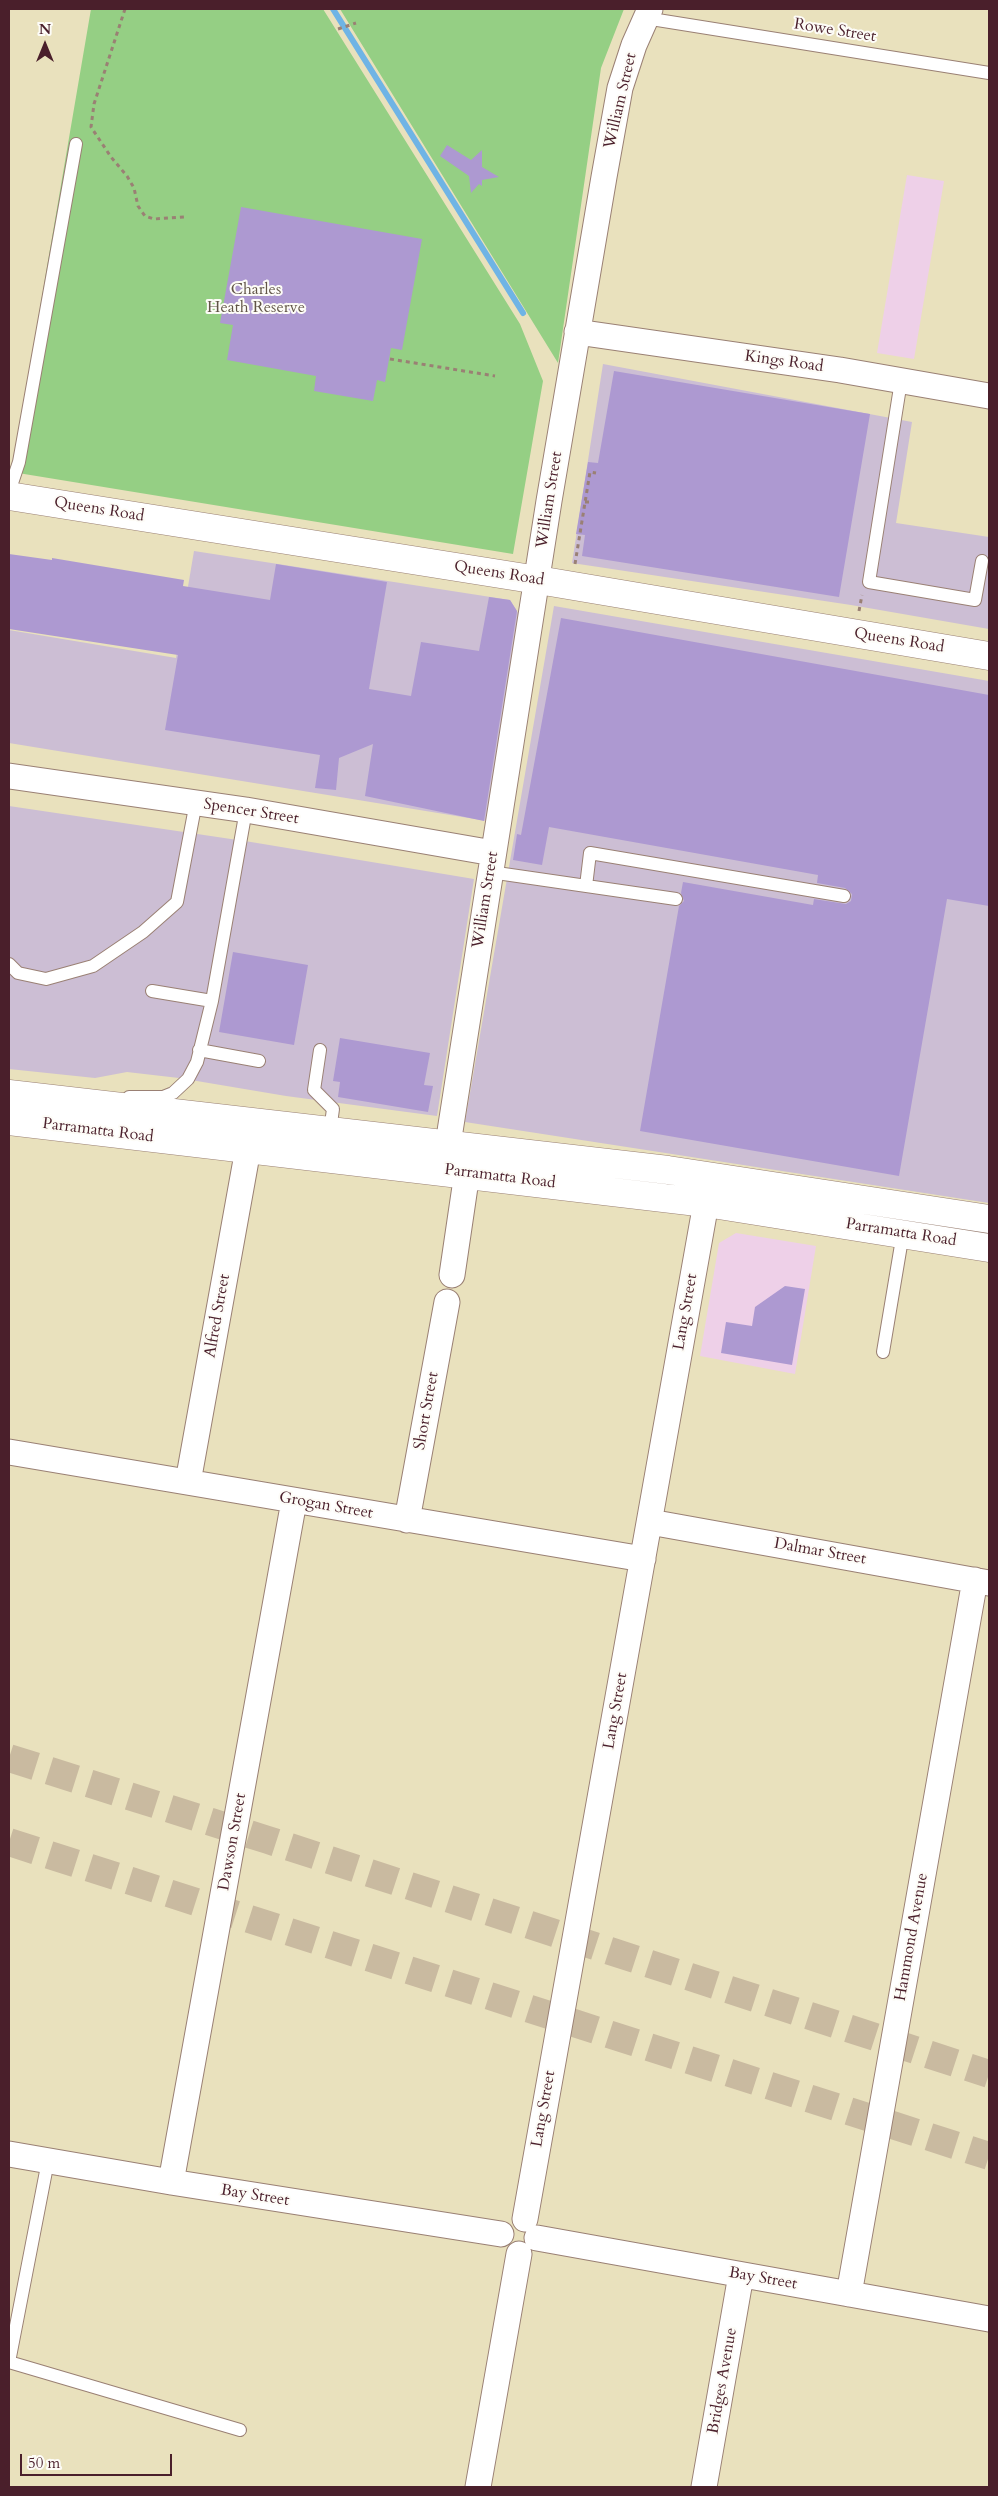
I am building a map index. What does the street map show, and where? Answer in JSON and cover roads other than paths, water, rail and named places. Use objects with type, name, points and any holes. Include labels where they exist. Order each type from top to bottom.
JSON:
[{"type":"main road","name":"Queens Road","points":[[9,494],[989,656]]},
{"type":"main road","name":"Parramatta Road","points":[[9,1094],[668,1170],[989,1219]]},
{"type":"main road","name":"Parramatta Road","points":[[9,1121],[468,1173],[706,1203],[989,1248]]},
{"type":"street","name":"William Street","points":[[448,1144],[577,332],[620,88],[648,13]]},
{"type":"street","name":"Kings Road","points":[[577,332],[989,396]]},
{"type":"street","name":"Spencer Street","points":[[9,776],[246,810],[492,862]]},
{"type":"street","name":"Alfred Street","points":[[188,1482],[248,1149]]},
{"type":"street","points":[[452,1276],[468,1173]]},
{"type":"street","name":"Lang Street","points":[[531,2228],[643,1559],[706,1203]]},
{"type":"street","name":"Short Street","points":[[407,1520],[447,1302]]},
{"type":"street","name":"Grogan Street","points":[[9,1452],[643,1559]]},
{"type":"street","name":"Dawson Street","points":[[171,2182],[294,1501]]},
{"type":"street","name":"Dalmar Street","points":[[650,1522],[982,1582]]},
{"type":"street","name":"Hammond Avenue","points":[[849,2294],[982,1582]]},
{"type":"street","name":"Bay Street","points":[[9,2154],[171,2182],[501,2234]]},
{"type":"street","points":[[512,2220],[531,2228],[533,2248],[519,2254],[507,2250],[501,2234],[506,2223],[512,2220]]},
{"type":"street","name":"Bay Street","points":[[531,2228],[741,2274],[989,2319]]},
{"type":"street","points":[[478,2487],[519,2254]]},
{"type":"street","name":"Bridges Avenue","points":[[704,2487],[741,2274]]},
{"type":"lane","name":"Rowe Street","points":[[648,13],[989,73]]},
{"type":"lane","points":[[9,494],[19,462],[76,144]]},
{"type":"lane","points":[[901,381],[869,582],[975,600],[982,561]]},
{"type":"lane","points":[[9,964],[18,973],[46,979],[93,966],[143,932],[177,902],[196,802]]},
{"type":"lane","points":[[92,1105],[137,1095],[163,1097],[173,1093],[188,1079],[198,1062],[199,1050],[212,1001],[246,810]]},
{"type":"lane","points":[[586,886],[590,853],[844,896]]},
{"type":"lane","points":[[492,862],[586,886],[676,899]]},
{"type":"lane","points":[[152,991],[212,1001]]},
{"type":"lane","points":[[199,1050],[259,1061]]},
{"type":"lane","points":[[320,1050],[314,1090],[333,1109],[330,1131]]},
{"type":"lane","points":[[883,1352],[902,1233]]},
{"type":"lane","points":[[48,2161],[9,2362],[240,2430]]},
{"type":"waterway","points":[[333,9],[523,313]]},
{"type":"tunnel","points":[[9,1758],[989,2074]]},
{"type":"tunnel","points":[[9,1842],[989,2156]]},
{"type":"park label","name":"Charles Heath Reserve","points":[[256,299]]}]
